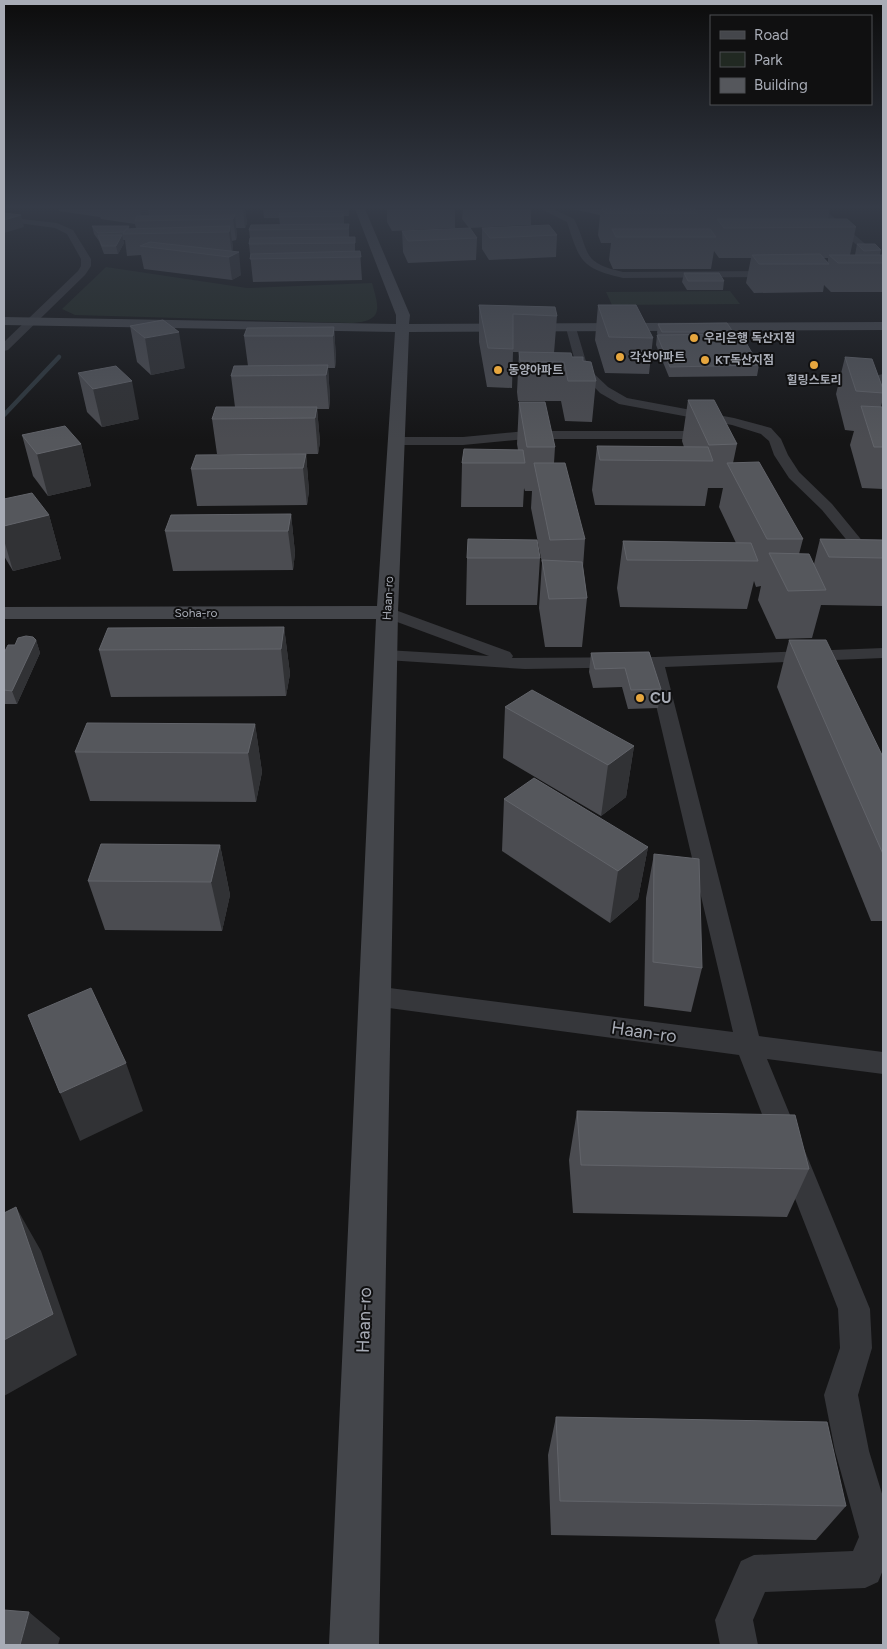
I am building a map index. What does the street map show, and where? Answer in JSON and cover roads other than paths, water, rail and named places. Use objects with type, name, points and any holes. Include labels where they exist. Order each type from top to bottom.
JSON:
[{"type":"main road","name":"Haan-ro","points":[[354,1645],[387,612],[403,343],[403,315],[391,286]]},
{"type":"main road","points":[[4,321],[403,343],[470,329],[883,326]]},
{"type":"main road","points":[[403,343],[410,346],[470,329]]},
{"type":"main road","name":"Soha-ro","points":[[4,613],[387,612]]},
{"type":"street","points":[[4,348],[34,322],[69,286]]},
{"type":"street","points":[[571,328],[584,369],[604,390],[623,401],[645,407],[742,424],[766,431],[774,438],[781,455],[794,474],[827,507],[859,546],[883,558]]},
{"type":"street","points":[[883,378],[878,378],[883,392]]},
{"type":"street","points":[[397,441],[464,441],[526,436],[720,435]]},
{"type":"street","points":[[387,612],[525,664]]},
{"type":"street","points":[[386,656],[525,664],[654,662],[883,654]]},
{"type":"street","points":[[654,662],[749,1046],[854,1310],[856,1348],[840,1394],[852,1451],[877,1537],[865,1569],[754,1574],[734,1620],[739,1645]]},
{"type":"street","name":"Haan-ro","points":[[374,996],[883,1064]]},
{"type":"waterway","points":[[4,415],[59,357]]},
{"type":"place","name":"우리은행 독산지점","points":[[694,338]]},
{"type":"place","name":"각산아파트","points":[[620,357]]},
{"type":"place","name":"KT독산지점","points":[[705,360]]},
{"type":"place","name":"힐링스토리","points":[[814,365]]},
{"type":"place","name":"동양아파트","points":[[498,370]]},
{"type":"place","name":"CU","points":[[640,698]]}]
